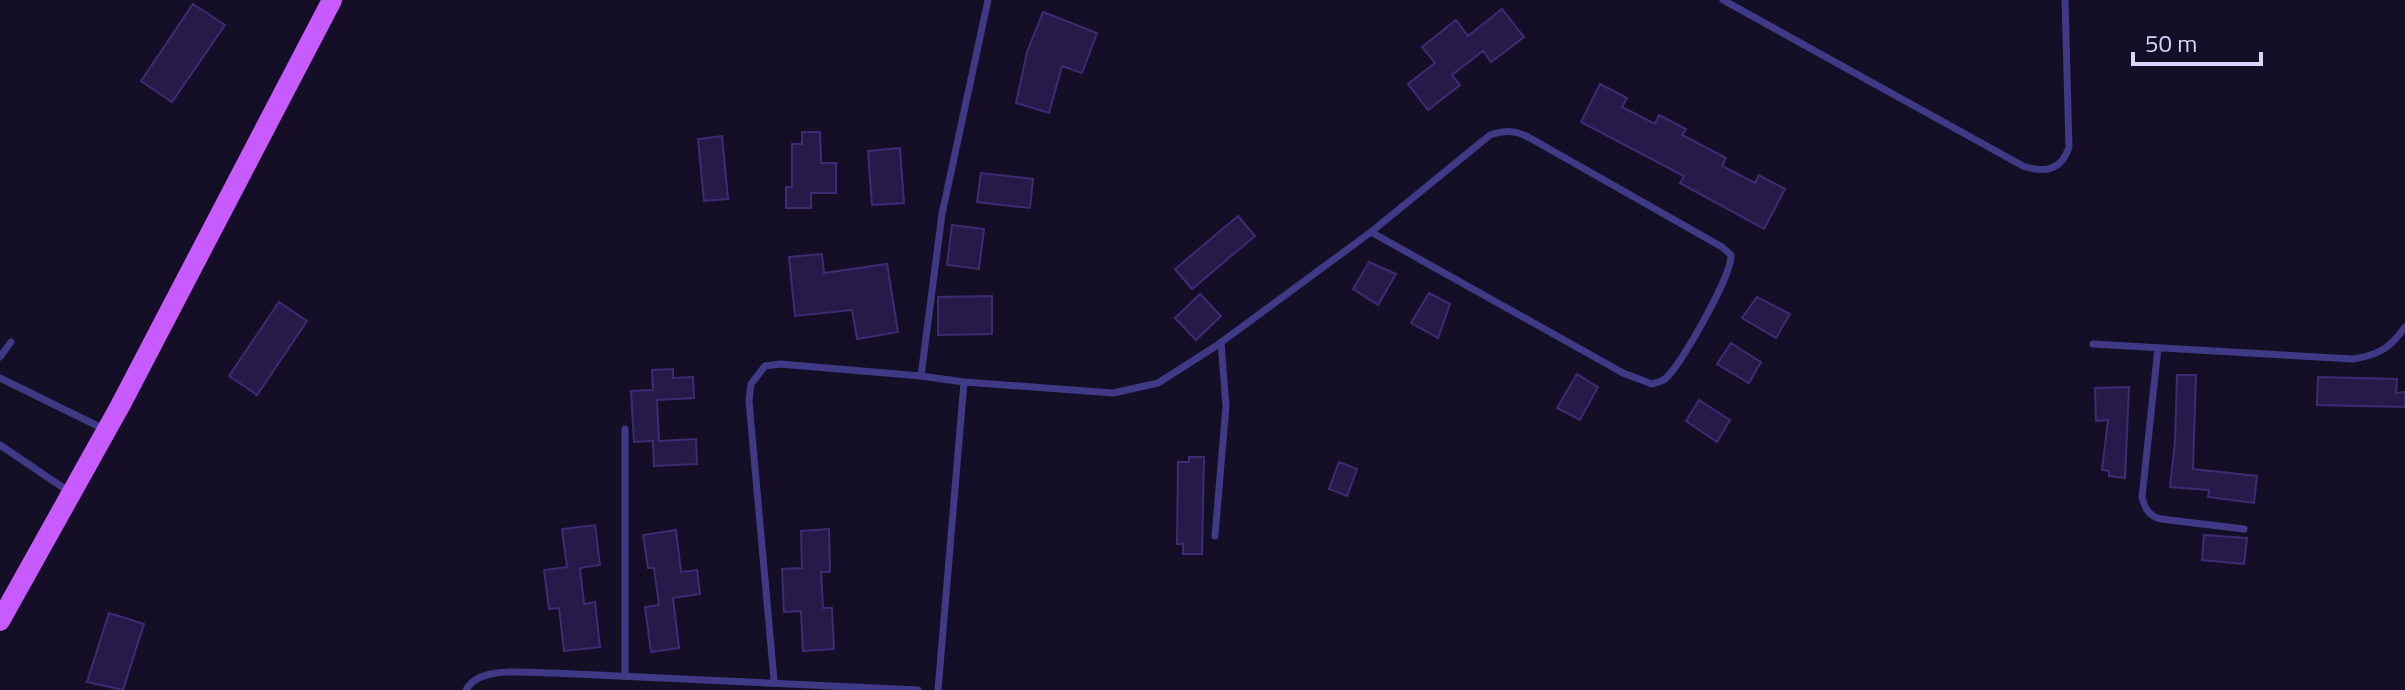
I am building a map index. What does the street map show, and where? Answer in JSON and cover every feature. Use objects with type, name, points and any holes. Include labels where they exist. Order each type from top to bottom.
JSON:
[{"type":"main road","points":[[0,621],[106,430],[332,0]]},
{"type":"lane","points":[[921,376],[942,214],[988,0]]},
{"type":"lane","points":[[1723,0],[2040,172],[2053,169],[2065,160],[2069,147],[2065,0]]},
{"type":"lane","points":[[774,680],[751,438],[751,384],[765,366],[780,364],[1087,392],[1130,391],[1158,383],[1221,342],[1371,232],[1490,135],[1516,131],[1722,247],[1731,255],[1731,261],[1718,294],[1671,373],[1652,384],[1623,373],[1371,232]]},
{"type":"lane","points":[[2093,344],[2353,359],[2376,356],[2392,345],[2405,327]]},
{"type":"lane","points":[[0,357],[11,342]]},
{"type":"lane","points":[[1215,536],[1226,406],[1221,342]]},
{"type":"lane","points":[[2158,348],[2142,497],[2144,508],[2152,517],[2161,519],[2244,529]]},
{"type":"lane","points":[[0,378],[106,430]]},
{"type":"lane","points":[[938,690],[964,382]]},
{"type":"lane","points":[[625,429],[625,675]]},
{"type":"lane","points":[[0,445],[71,494]]},
{"type":"lane","points":[[466,690],[480,678],[495,674],[774,680],[918,690]]},
{"type":"building","points":[[193,4],[225,25],[172,102],[141,81]]},
{"type":"building","points":[[1502,9],[1524,37],[1491,62],[1483,51],[1452,75],[1460,85],[1428,110],[1408,84],[1435,63],[1422,47],[1456,20],[1468,36]]},
{"type":"building","points":[[1043,12],[1097,33],[1082,73],[1062,66],[1049,113],[1016,103],[1027,52]]},
{"type":"building","points":[[1600,84],[1627,98],[1622,107],[1655,124],[1659,115],[1686,129],[1682,135],[1726,158],[1722,166],[1755,183],[1759,175],[1785,189],[1764,229],[1680,183],[1684,176],[1581,122]]},
{"type":"building","points":[[802,132],[820,132],[821,163],[836,163],[836,193],[811,193],[811,208],[786,208],[786,187],[792,187],[792,144],[802,144]]},
{"type":"building","points":[[722,136],[728,199],[704,201],[698,139]]},
{"type":"building","points":[[900,148],[904,203],[872,205],[868,151]]},
{"type":"building","points":[[981,173],[1033,179],[1030,208],[977,202]]},
{"type":"building","points":[[1238,216],[1255,236],[1192,289],[1175,269]]},
{"type":"building","points":[[952,225],[984,229],[979,269],[947,265]]},
{"type":"building","points":[[822,254],[824,273],[887,264],[898,332],[857,339],[852,310],[795,316],[789,257]]},
{"type":"building","points":[[1369,262],[1396,274],[1378,305],[1353,289]]},
{"type":"building","points":[[1429,293],[1450,304],[1438,338],[1411,323]]},
{"type":"building","points":[[1200,294],[1221,316],[1196,340],[1175,318]]},
{"type":"building","points":[[992,296],[992,334],[938,335],[938,297]]},
{"type":"building","points":[[1757,297],[1790,314],[1776,338],[1742,318]]},
{"type":"building","points":[[279,302],[307,321],[257,395],[229,376]]},
{"type":"building","points":[[1731,343],[1761,362],[1749,383],[1717,364]]},
{"type":"building","points":[[673,369],[673,378],[693,377],[694,398],[657,400],[659,441],[696,439],[697,464],[654,466],[653,441],[634,442],[631,391],[653,390],[652,370]]},
{"type":"building","points":[[1577,374],[1598,387],[1580,420],[1557,408]]},
{"type":"building","points":[[2177,375],[2196,375],[2193,469],[2257,476],[2254,503],[2208,497],[2209,490],[2170,487]]},
{"type":"building","points":[[2318,377],[2397,379],[2396,393],[2405,392],[2405,407],[2317,405]]},
{"type":"building","points":[[2129,387],[2125,478],[2109,476],[2109,471],[2102,470],[2108,420],[2096,421],[2095,388]]},
{"type":"building","points":[[1699,400],[1730,420],[1717,442],[1686,421]]},
{"type":"building","points":[[1189,457],[1204,457],[1202,554],[1183,554],[1183,544],[1177,544],[1178,462],[1189,462]]},
{"type":"building","points":[[1339,462],[1357,469],[1347,496],[1329,489]]},
{"type":"building","points":[[595,525],[600,565],[580,568],[584,604],[595,602],[600,647],[564,651],[559,608],[549,609],[544,570],[567,567],[562,529]]},
{"type":"building","points":[[829,529],[830,572],[821,572],[823,608],[832,608],[834,649],[803,651],[801,611],[784,612],[782,569],[802,568],[801,531]]},
{"type":"building","points":[[676,530],[681,572],[697,570],[700,594],[673,598],[679,648],[651,652],[645,607],[659,605],[654,568],[648,568],[643,535]]},
{"type":"building","points":[[2204,535],[2247,538],[2244,564],[2202,560]]},
{"type":"building","points":[[109,613],[144,624],[123,690],[87,682]]}]
